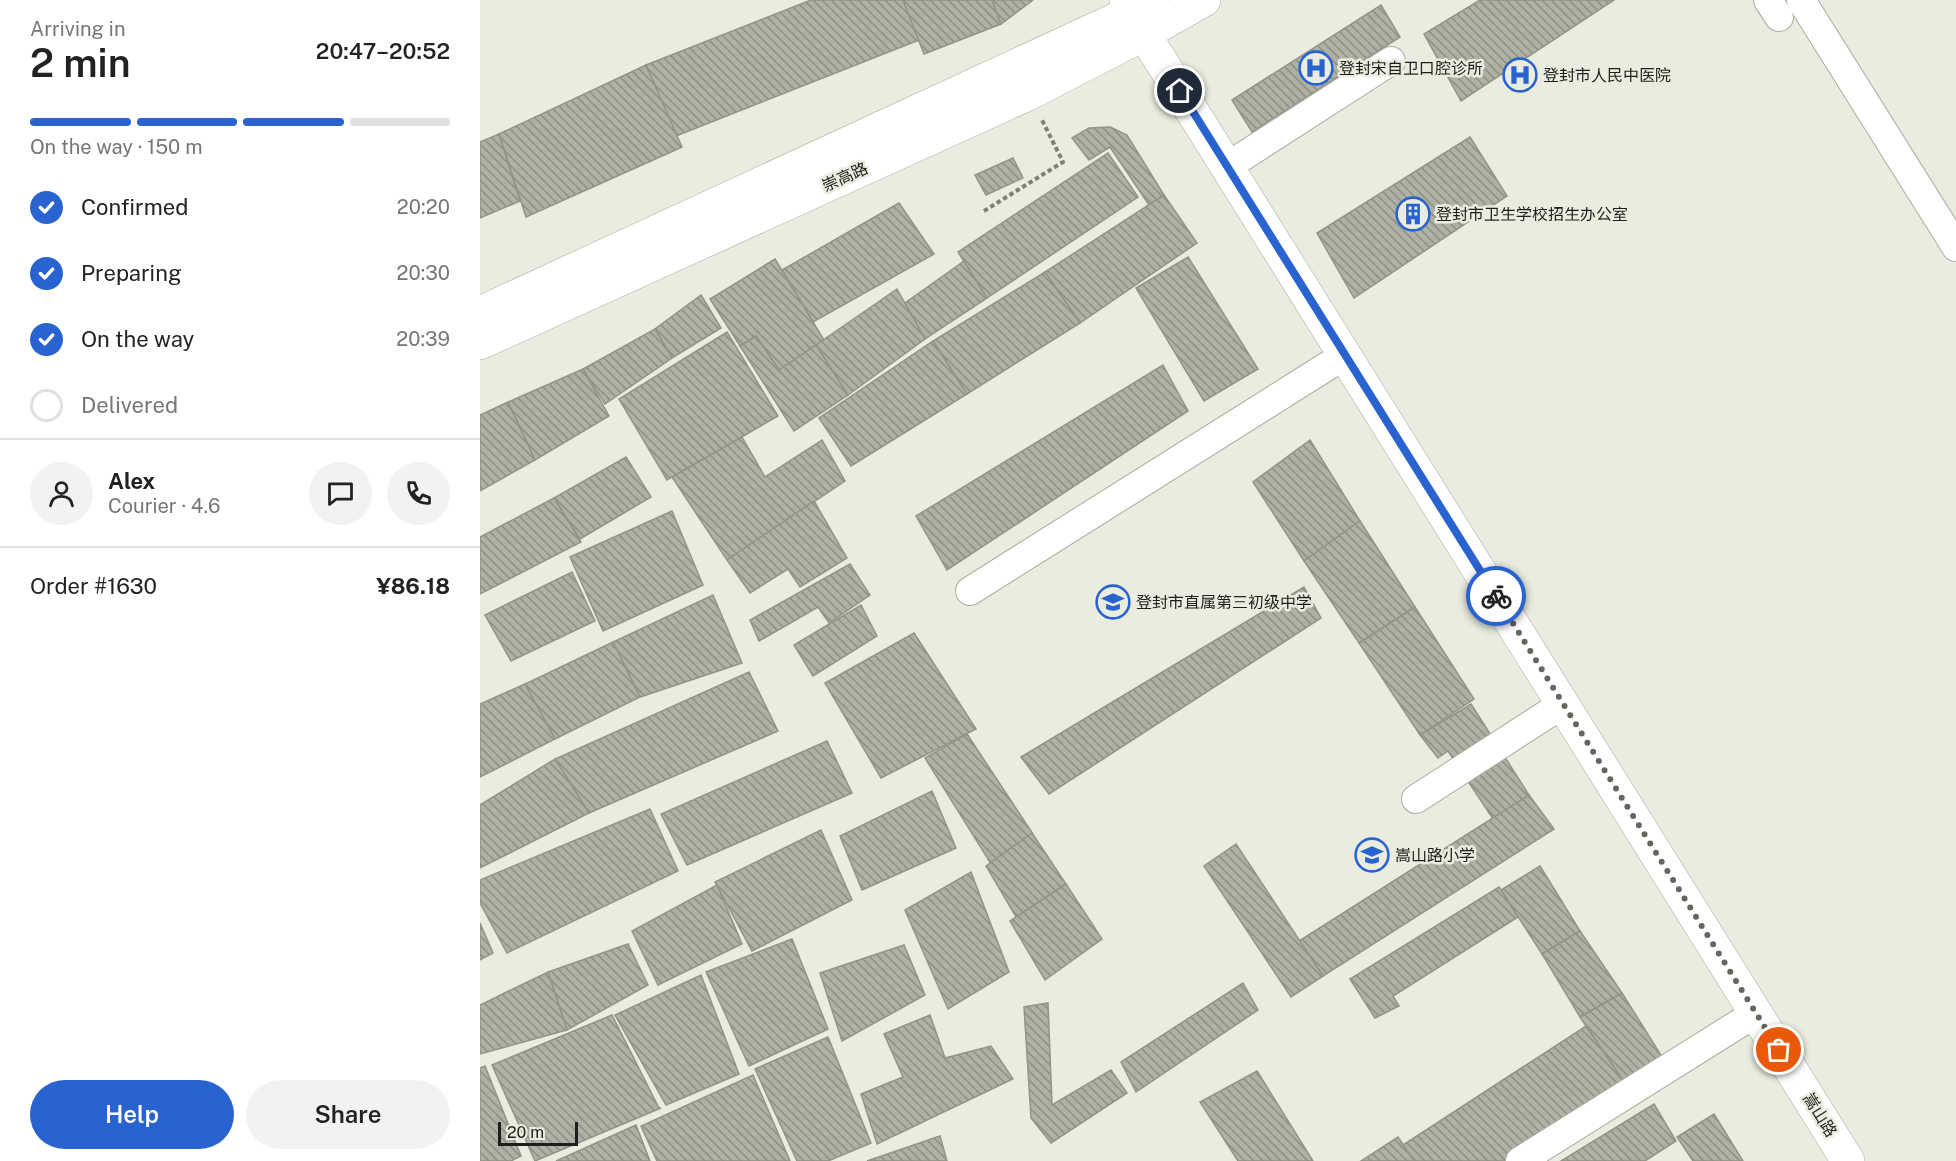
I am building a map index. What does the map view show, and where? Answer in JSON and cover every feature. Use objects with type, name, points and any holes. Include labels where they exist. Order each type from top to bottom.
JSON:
[{"type":"street","name":"崇高路","points":[[480,313],[1139,12],[1204,0]]},
{"type":"street","points":[[1802,0],[1956,247]]},
{"type":"street","name":"崇高路","points":[[480,343],[1028,94],[1139,12]]},
{"type":"street","name":"嵩山路","points":[[1139,12],[1228,166],[1848,1161]]},
{"type":"street","points":[[1228,166],[1391,61]]},
{"type":"street","points":[[970,591],[1345,355]]},
{"type":"street","points":[[1416,799],[1563,704]]},
{"type":"street","points":[[1520,1161],[1756,1013]]},
{"type":"path","points":[[984,211],[1063,162],[1028,94]]},
{"type":"building","points":[[811,0],[903,0],[919,40],[676,136],[646,65]]},
{"type":"building","points":[[903,0],[992,0],[1001,24],[924,54]]},
{"type":"building","points":[[992,0],[1033,0],[1001,24]]},
{"type":"building","points":[[1480,0],[1614,0],[1461,101],[1424,34]]},
{"type":"building","name":"登封宋自卫口腔诊所","points":[[1381,5],[1400,37],[1252,132],[1232,100]]},
{"type":"building","points":[[646,65],[682,147],[526,217],[499,134]]},
{"type":"building","points":[[1110,127],[1127,135],[1164,195],[1149,205],[1110,147],[1089,160],[1072,138],[1089,128]]},
{"type":"building","points":[[499,134],[520,201],[480,218],[480,142]]},
{"type":"building","name":"登封市卫生学校招生办公室","points":[[1470,137],[1507,196],[1354,298],[1317,233]]},
{"type":"building","points":[[1108,153],[1138,197],[987,298],[958,252]]},
{"type":"building","points":[[1013,158],[1023,178],[986,195],[975,175]]},
{"type":"building","points":[[1164,195],[1197,243],[1080,323],[1045,272]]},
{"type":"building","points":[[899,203],[934,254],[813,322],[782,270]]},
{"type":"building","points":[[1188,257],[1258,369],[1204,401],[1136,288]]},
{"type":"building","points":[[775,259],[824,340],[779,370],[756,336],[740,346],[710,299]]},
{"type":"building","points":[[964,261],[987,298],[925,339],[905,303]]},
{"type":"building","points":[[1045,272],[1080,323],[967,394],[933,341]]},
{"type":"building","points":[[897,289],[925,339],[848,395],[816,345]]},
{"type":"building","points":[[701,295],[721,328],[672,358],[655,329]]},
{"type":"building","points":[[655,329],[672,358],[605,404],[583,369]]},
{"type":"building","points":[[727,332],[778,416],[667,480],[619,399]]},
{"type":"building","points":[[756,336],[779,370],[816,345],[848,395],[794,431],[740,346]]},
{"type":"building","points":[[933,341],[967,394],[851,466],[819,418]]},
{"type":"building","points":[[1163,365],[1188,411],[947,570],[916,516]]},
{"type":"building","points":[[583,369],[609,416],[535,460],[508,402]]},
{"type":"building","points":[[508,402],[535,460],[480,491],[480,415]]},
{"type":"building","points":[[742,437],[765,477],[822,440],[845,481],[727,560],[672,477]]},
{"type":"building","points":[[1310,440],[1360,521],[1304,561],[1253,482]]},
{"type":"building","points":[[626,457],[651,497],[580,539],[554,498]]},
{"type":"building","points":[[554,498],[581,542],[480,594],[480,537]]},
{"type":"building","points":[[814,501],[847,558],[800,587],[788,569],[750,593],[727,560]]},
{"type":"building","points":[[672,511],[703,585],[603,631],[570,557]]},
{"type":"building","points":[[1360,521],[1415,607],[1359,643],[1304,561]]},
{"type":"building","points":[[850,564],[870,595],[829,623],[818,607],[759,641],[750,620]]},
{"type":"building","points":[[572,572],[595,621],[511,661],[485,615]]},
{"type":"building","points":[[1304,587],[1321,618],[1049,794],[1021,757]]},
{"type":"building","points":[[713,595],[742,663],[640,697],[613,642]]},
{"type":"building","points":[[861,605],[877,636],[813,676],[794,645]]},
{"type":"building","points":[[1415,607],[1474,699],[1420,735],[1359,643]]},
{"type":"building","points":[[914,633],[976,729],[881,778],[825,683]]},
{"type":"building","points":[[613,642],[640,697],[555,739],[525,684]]},
{"type":"building","points":[[749,672],[778,731],[589,813],[555,759]]},
{"type":"building","points":[[525,684],[555,739],[480,777],[480,704]]},
{"type":"building","points":[[1471,704],[1529,795],[1493,819],[1448,751],[1438,758],[1420,735]]},
{"type":"building","points":[[967,734],[1033,834],[991,864],[925,758]]},
{"type":"building","points":[[827,741],[852,793],[687,865],[661,814]]},
{"type":"building","points":[[555,759],[589,813],[480,868],[480,805]]},
{"type":"building","points":[[932,791],[956,848],[862,890],[840,836]]},
{"type":"building","points":[[1529,795],[1554,829],[1323,976],[1299,941]]},
{"type":"building","points":[[650,809],[678,871],[507,953],[480,903],[480,880]]},
{"type":"building","points":[[821,830],[852,900],[752,951],[715,882]]},
{"type":"building","points":[[1032,833],[1066,884],[1016,917],[986,866]]},
{"type":"building","points":[[1236,844],[1323,976],[1291,997],[1204,866]]},
{"type":"building","points":[[1540,866],[1580,931],[1542,954],[1501,890]]},
{"type":"building","points":[[971,872],[1009,972],[948,1009],[905,910]]},
{"type":"building","points":[[1066,884],[1102,939],[1045,980],[1010,921]]},
{"type":"building","points":[[717,885],[742,944],[658,985],[632,931]]},
{"type":"building","points":[[1499,887],[1518,917],[1393,996],[1399,1006],[1375,1018],[1350,979]]},
{"type":"building","points":[[480,923],[493,953],[480,960]]},
{"type":"building","points":[[1580,931],[1622,993],[1580,1017],[1542,954]]},
{"type":"building","points":[[792,939],[828,1029],[749,1066],[706,972]]},
{"type":"building","points":[[628,944],[648,985],[567,1030],[548,972]]},
{"type":"building","points":[[904,945],[925,995],[842,1041],[820,973]]},
{"type":"building","points":[[548,972],[567,1030],[480,1054],[480,1005]]},
{"type":"building","points":[[701,975],[739,1074],[666,1105],[615,1015]]},
{"type":"building","points":[[1243,983],[1258,1010],[1136,1092],[1121,1062]]},
{"type":"building","points":[[1622,993],[1664,1060],[1626,1085],[1580,1017]]},
{"type":"building","points":[[1048,1003],[1052,1105],[1111,1070],[1127,1093],[1051,1143],[1031,1118],[1024,1007]]},
{"type":"building","points":[[612,1015],[661,1108],[535,1161],[492,1065]]},
{"type":"building","points":[[930,1015],[945,1058],[991,1046],[1013,1079],[877,1144],[861,1094],[903,1077],[884,1034]]},
{"type":"building","points":[[1586,1026],[1626,1085],[1506,1161],[1414,1161],[1403,1145]]},
{"type":"building","points":[[828,1037],[871,1143],[828,1161],[797,1161],[755,1069]]},
{"type":"building","points":[[485,1066],[521,1156],[511,1161],[480,1161],[480,1068]]},
{"type":"building","points":[[1257,1071],[1313,1161],[1238,1161],[1200,1102]]},
{"type":"building","points":[[753,1075],[790,1161],[657,1161],[641,1126]]},
{"type":"building","points":[[1654,1104],[1676,1141],[1645,1161],[1561,1161]]},
{"type":"building","points":[[1714,1114],[1743,1161],[1693,1161],[1677,1137]]},
{"type":"building","points":[[636,1125],[650,1161],[556,1161]]},
{"type":"building","points":[[940,1136],[947,1161],[867,1161]]},
{"type":"building","points":[[1398,1137],[1414,1161],[1361,1161]]},
{"type":"way so far","points":[[1496,596],[1779,1050]]},
{"type":"place","name":"登封宋自卫口腔诊所","points":[[1316,68]]},
{"type":"place","name":"登封市人民中医院","points":[[1520,75]]},
{"type":"place","name":"登封市卫生学校招生办公室","points":[[1413,214]]},
{"type":"place","name":"登封市直属第三初级中学","points":[[1113,602]]},
{"type":"place","name":"嵩山路小学","points":[[1372,855]]},
{"type":"route","points":[[1180,91],[1496,596]]}]
